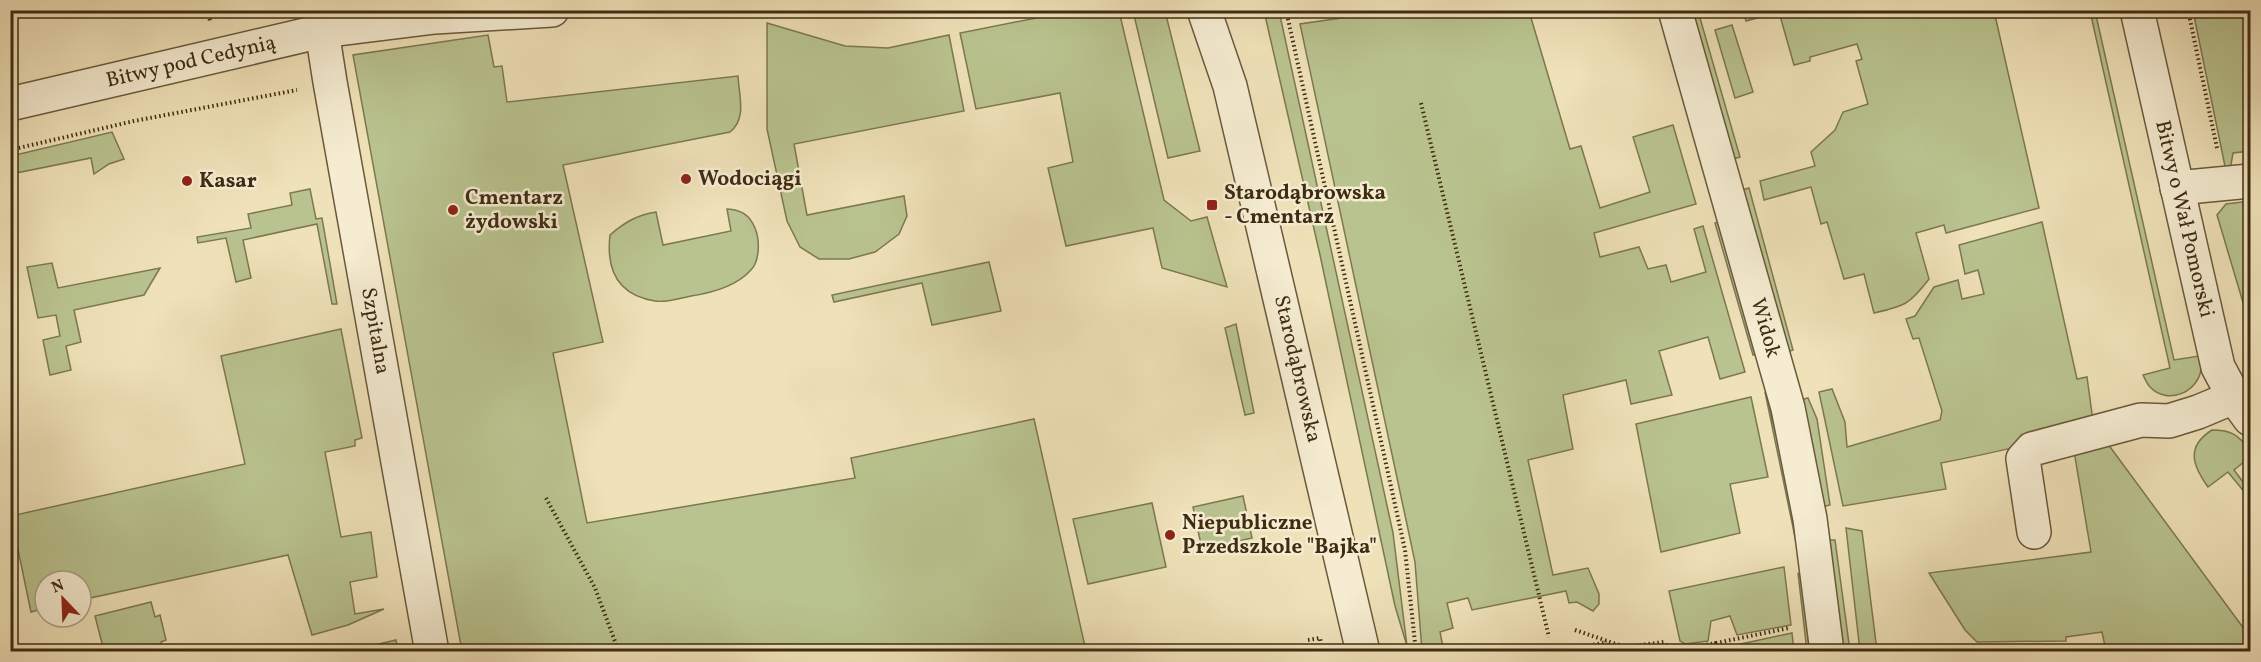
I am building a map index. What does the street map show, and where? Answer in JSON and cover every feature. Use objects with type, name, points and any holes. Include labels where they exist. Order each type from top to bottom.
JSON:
[{"type":"street","name":"Bitwy pod Cedynią","points":[[10,104],[321,21],[552,10]]},
{"type":"street","name":"Starodąbrowska","points":[[1204,10],[1230,86],[1363,651]]},
{"type":"street","name":"Starodąbrowska","points":[[1222,10],[1230,86]]},
{"type":"street","name":"Widok","points":[[1675,10],[1788,408],[1810,519],[1827,651]]},
{"type":"street","name":"Bitwy o Wał Pomorski","points":[[2137,10],[2218,368],[2245,409]]},
{"type":"street","name":"Szpitalna","points":[[321,21],[432,651]]},
{"type":"street","points":[[2177,188],[2237,182]]},
{"type":"street","points":[[2034,532],[2023,459],[2032,449],[2141,420],[2169,421],[2198,412],[2245,409]]},
{"type":"path","points":[[1286,10],[1404,550],[1416,651]]},
{"type":"path","points":[[2188,10],[2237,182]]},
{"type":"path","points":[[10,150],[135,121],[302,89]]},
{"type":"path","points":[[1421,103],[1549,637]]},
{"type":"path","points":[[546,498],[595,588],[619,651]]},
{"type":"path","points":[[1575,630],[1625,647],[1664,642],[1671,651],[1716,644],[1791,627]]},
{"type":"path","points":[[1308,640],[1320,638],[1323,651]]},
{"type":"path","points":[[1558,651],[1608,641]]},
{"type":"path","points":[[1716,644],[1718,651]]},
{"type":"green space","points":[[1077,10],[1119,11],[1164,200],[1191,221],[1207,217],[1227,287],[1162,268],[1153,228],[1066,246],[1048,168],[1073,162],[1060,93],[976,109],[960,33]]},
{"type":"green space","points":[[1397,10],[1529,11],[1570,149],[1581,146],[1600,208],[1650,192],[1633,137],[1673,125],[1696,204],[1594,233],[1600,257],[1639,247],[1648,269],[1666,265],[1671,282],[1706,272],[1694,229],[1703,226],[1745,372],[1720,379],[1708,337],[1659,351],[1672,395],[1631,404],[1626,380],[1563,395],[1573,449],[1528,460],[1553,575],[1588,568],[1599,594],[1599,604],[1593,611],[1577,602],[1569,603],[1566,591],[1472,610],[1468,598],[1447,603],[1453,628],[1440,632],[1443,647],[1422,651],[1415,562],[1300,24]]},
{"type":"green space","points":[[1133,11],[1165,11],[1200,151],[1168,158]]},
{"type":"green space","points":[[1264,11],[1279,11],[1393,533],[1407,646],[1395,606],[1320,255]]},
{"type":"green space","points":[[1690,11],[1698,11],[1740,157],[1733,159]]},
{"type":"green space","points":[[1743,11],[1994,11],[2039,208],[1946,233],[1944,225],[1916,233],[1929,279],[1906,303],[1874,313],[1864,274],[1844,279],[1827,222],[1821,224],[1811,187],[1764,200],[1760,181],[1815,166],[1811,152],[1835,130],[1843,112],[1868,104],[1856,61],[1862,59],[1857,44],[1810,57],[1810,61],[1794,65],[1779,12],[1746,21]]},
{"type":"green space","points":[[2090,11],[2095,11],[2174,360],[2199,356],[2201,368],[2194,385],[2173,396],[2157,392],[2149,386],[2143,375],[2170,368]]},
{"type":"green space","points":[[2193,11],[2250,11],[2250,151],[2233,153],[2229,176],[2227,176]]},
{"type":"green space","points":[[767,23],[845,46],[888,48],[949,35],[964,111],[794,144],[807,215],[904,196],[907,216],[899,234],[875,252],[849,259],[819,259],[800,247],[787,221],[767,129]]},
{"type":"green space","points":[[1732,25],[1753,92],[1735,98],[1715,30]]},
{"type":"green space","name":"Cmentarz żydowski","points":[[488,35],[494,67],[502,66],[507,102],[738,76],[739,121],[730,132],[563,165],[603,342],[553,353],[587,523],[855,478],[851,458],[1034,419],[1086,651],[462,651],[353,55]]},
{"type":"green space","points":[[112,132],[124,159],[109,164],[94,174],[91,158],[11,174],[11,156]]},
{"type":"green space","points":[[1749,188],[1793,350],[1787,352],[1742,190]]},
{"type":"green space","points":[[310,189],[316,219],[322,218],[337,304],[332,304],[317,224],[243,240],[251,278],[236,282],[226,238],[198,243],[197,237],[251,228],[248,214],[292,205],[290,193]]},
{"type":"green space","points":[[2250,201],[2250,326],[2217,215],[2226,204]]},
{"type":"green space","points":[[727,209],[736,210],[747,216],[753,223],[758,239],[756,262],[750,271],[738,281],[707,293],[659,301],[631,293],[617,279],[610,259],[610,235],[626,223],[637,217],[656,212],[663,245],[731,231]]},
{"type":"green space","points":[[1719,222],[1757,354],[1753,355],[1715,223]]},
{"type":"green space","points":[[2042,222],[2077,379],[2087,377],[2093,421],[2038,441],[1941,463],[1946,489],[1843,506],[1819,392],[1832,389],[1845,422],[1847,447],[1940,420],[1942,411],[1919,338],[1913,339],[1906,319],[1915,316],[1934,287],[1958,280],[1962,299],[1984,294],[1978,270],[1965,274],[1959,245]]},
{"type":"green space","points":[[989,262],[1001,311],[932,325],[922,283],[834,302],[832,295]]},
{"type":"green space","points":[[52,263],[58,288],[160,268],[144,295],[74,310],[81,342],[66,346],[71,370],[50,375],[43,340],[60,336],[56,315],[38,318],[27,267]]},
{"type":"green space","points":[[1236,324],[1254,413],[1245,415],[1225,328]]},
{"type":"green space","points":[[341,329],[362,438],[355,440],[355,446],[325,452],[341,537],[371,532],[377,577],[350,582],[355,614],[384,609],[348,625],[312,635],[288,555],[93,597],[93,569],[33,569],[33,611],[31,612],[11,516],[245,464],[221,356]]},
{"type":"green space","points":[[1765,392],[1785,468],[1796,542]]},
{"type":"green space","points":[[1751,397],[1768,477],[1730,484],[1740,533],[1661,552],[1636,424]]},
{"type":"green space","points":[[1808,398],[1817,419],[1830,505],[1822,507],[1800,400]]},
{"type":"green space","points":[[2212,430],[2234,434],[2250,450],[2250,457],[2234,470],[2250,491],[2250,499],[2228,472],[2208,487],[2198,472],[2194,457],[2195,450],[2203,436]]},
{"type":"green space","points":[[2105,440],[2250,637],[2250,651],[2106,651],[2102,632],[2066,637],[2066,641],[1977,642],[1965,630],[1929,573],[2091,552],[2073,445]]},
{"type":"green space","points":[[1243,496],[1252,538],[1202,549],[1193,507]]},
{"type":"green space","points":[[1152,503],[1166,567],[1088,584],[1073,519]]},
{"type":"green space","points":[[1846,528],[1862,531],[1877,651],[1860,651]]},
{"type":"green space","points":[[1829,540],[1835,540],[1850,651],[1843,651]]},
{"type":"green space","points":[[1784,567],[1791,625],[1737,635],[1730,616],[1711,621],[1708,641],[1685,644],[1680,641],[1669,591]]},
{"type":"green space","points":[[1798,573],[1803,581],[1812,651],[1807,651]]},
{"type":"green space","points":[[151,602],[155,617],[160,615],[166,640],[161,642],[164,651],[104,651],[95,616]]},
{"type":"green space","points":[[1792,633],[1794,651],[1725,651],[1727,647]]},
{"type":"green space","points":[[396,640],[398,651],[349,651]]},
{"type":"place","name":"Wodociągi","points":[[686,179]]},
{"type":"place","name":"Kasar","points":[[187,181]]},
{"type":"place","name":"Starodąbrowska - Cmentarz","points":[[1212,205]]},
{"type":"place","name":"Cmentarz żydowski","points":[[453,210]]},
{"type":"place","name":"Niepubliczne Przedszkole \"Bajka\"","points":[[1170,535]]}]
